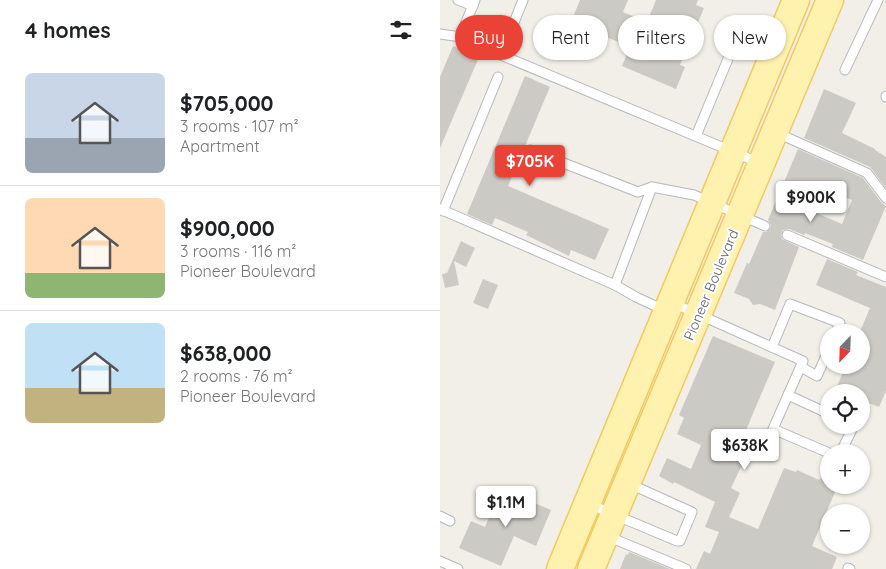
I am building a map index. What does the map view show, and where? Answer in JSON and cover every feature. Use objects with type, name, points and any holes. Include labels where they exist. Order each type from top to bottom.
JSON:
[{"type":"main road","points":[[786,24],[796,0]]},
{"type":"main road","name":"Pioneer Boulevard","points":[[590,569],[830,0]]},
{"type":"main road","points":[[560,569],[771,60]]},
{"type":"lane","points":[[458,0],[474,3],[470,15]]},
{"type":"lane","points":[[517,15],[523,0]]},
{"type":"lane","points":[[845,70],[878,0]]},
{"type":"lane","points":[[440,34],[455,36]]},
{"type":"lane","points":[[513,60],[761,164]]},
{"type":"lane","points":[[696,136],[728,60]]},
{"type":"lane","points":[[498,77],[442,210],[615,285],[636,298],[698,314],[804,361],[773,429],[820,449]]},
{"type":"lane","points":[[775,132],[867,173],[886,198]]},
{"type":"lane","points":[[530,150],[638,192],[652,187],[694,195],[765,226]]},
{"type":"lane","points":[[615,285],[652,187]]},
{"type":"lane","points":[[787,236],[886,278]]},
{"type":"lane","points":[[772,347],[790,304],[840,324]]},
{"type":"lane","points":[[801,367],[817,376],[820,369]]},
{"type":"lane","points":[[788,395],[820,410]]},
{"type":"lane","points":[[609,525],[677,542],[680,541],[685,531],[692,512],[627,483]]},
{"type":"lane","points":[[587,503],[609,525],[686,569]]},
{"type":"lane","points":[[440,516],[450,521]]},
{"type":"lane","points":[[440,561],[458,569]]},
{"type":"building","points":[[580,0],[628,0],[623,12],[630,15],[618,15],[618,42],[608,38],[608,15],[574,15]]},
{"type":"building","points":[[656,0],[698,0],[696,5],[704,8],[701,15],[650,15]]},
{"type":"building","points":[[453,46],[455,47],[455,60],[478,60],[440,148],[440,77]]},
{"type":"building","points":[[625,60],[682,60],[680,65],[685,67],[676,89],[622,66]]},
{"type":"building","points":[[525,76],[550,87],[508,186],[609,229],[595,260],[571,250],[569,256],[526,235],[528,232],[495,218],[492,225],[467,214]]},
{"type":"building","points":[[824,89],[856,103],[842,133],[875,149],[886,157],[886,188],[870,167],[804,138]]},
{"type":"building","points":[[798,149],[863,178],[886,206],[863,260],[832,247],[833,244],[805,233],[804,235],[789,229],[783,230],[782,239],[799,247],[775,310],[760,304],[753,305],[749,299],[734,293],[763,232],[770,229],[771,225],[768,220]],"holes":[[[809,182],[852,200],[842,224],[800,206]]]},
{"type":"building","points":[[461,241],[475,248],[466,267],[454,261],[459,285],[445,288],[442,274],[447,273]]},
{"type":"building","points":[[827,259],[858,272],[856,275],[886,287],[886,391],[879,407],[870,404],[870,384],[838,384],[842,374],[870,374],[870,324],[863,324],[870,308],[816,285]]},
{"type":"building","points":[[483,279],[498,285],[488,309],[473,303]]},
{"type":"building","points":[[713,336],[775,362],[740,444],[747,447],[741,462],[742,465],[731,488],[740,493],[729,517],[758,529],[784,468],[796,472],[797,470],[819,480],[820,478],[820,494],[834,494],[830,504],[820,504],[820,527],[812,546],[820,550],[820,554],[830,554],[837,557],[832,569],[696,569],[704,551],[710,554],[719,532],[705,527],[715,502],[659,476],[667,458],[691,469],[701,445],[677,434],[684,418],[679,415]]},
{"type":"building","points":[[501,489],[551,510],[536,546],[514,536],[501,566],[459,548],[471,521],[485,527]]},
{"type":"building","points":[[629,552],[670,569],[620,569],[626,554],[628,555]]}]
